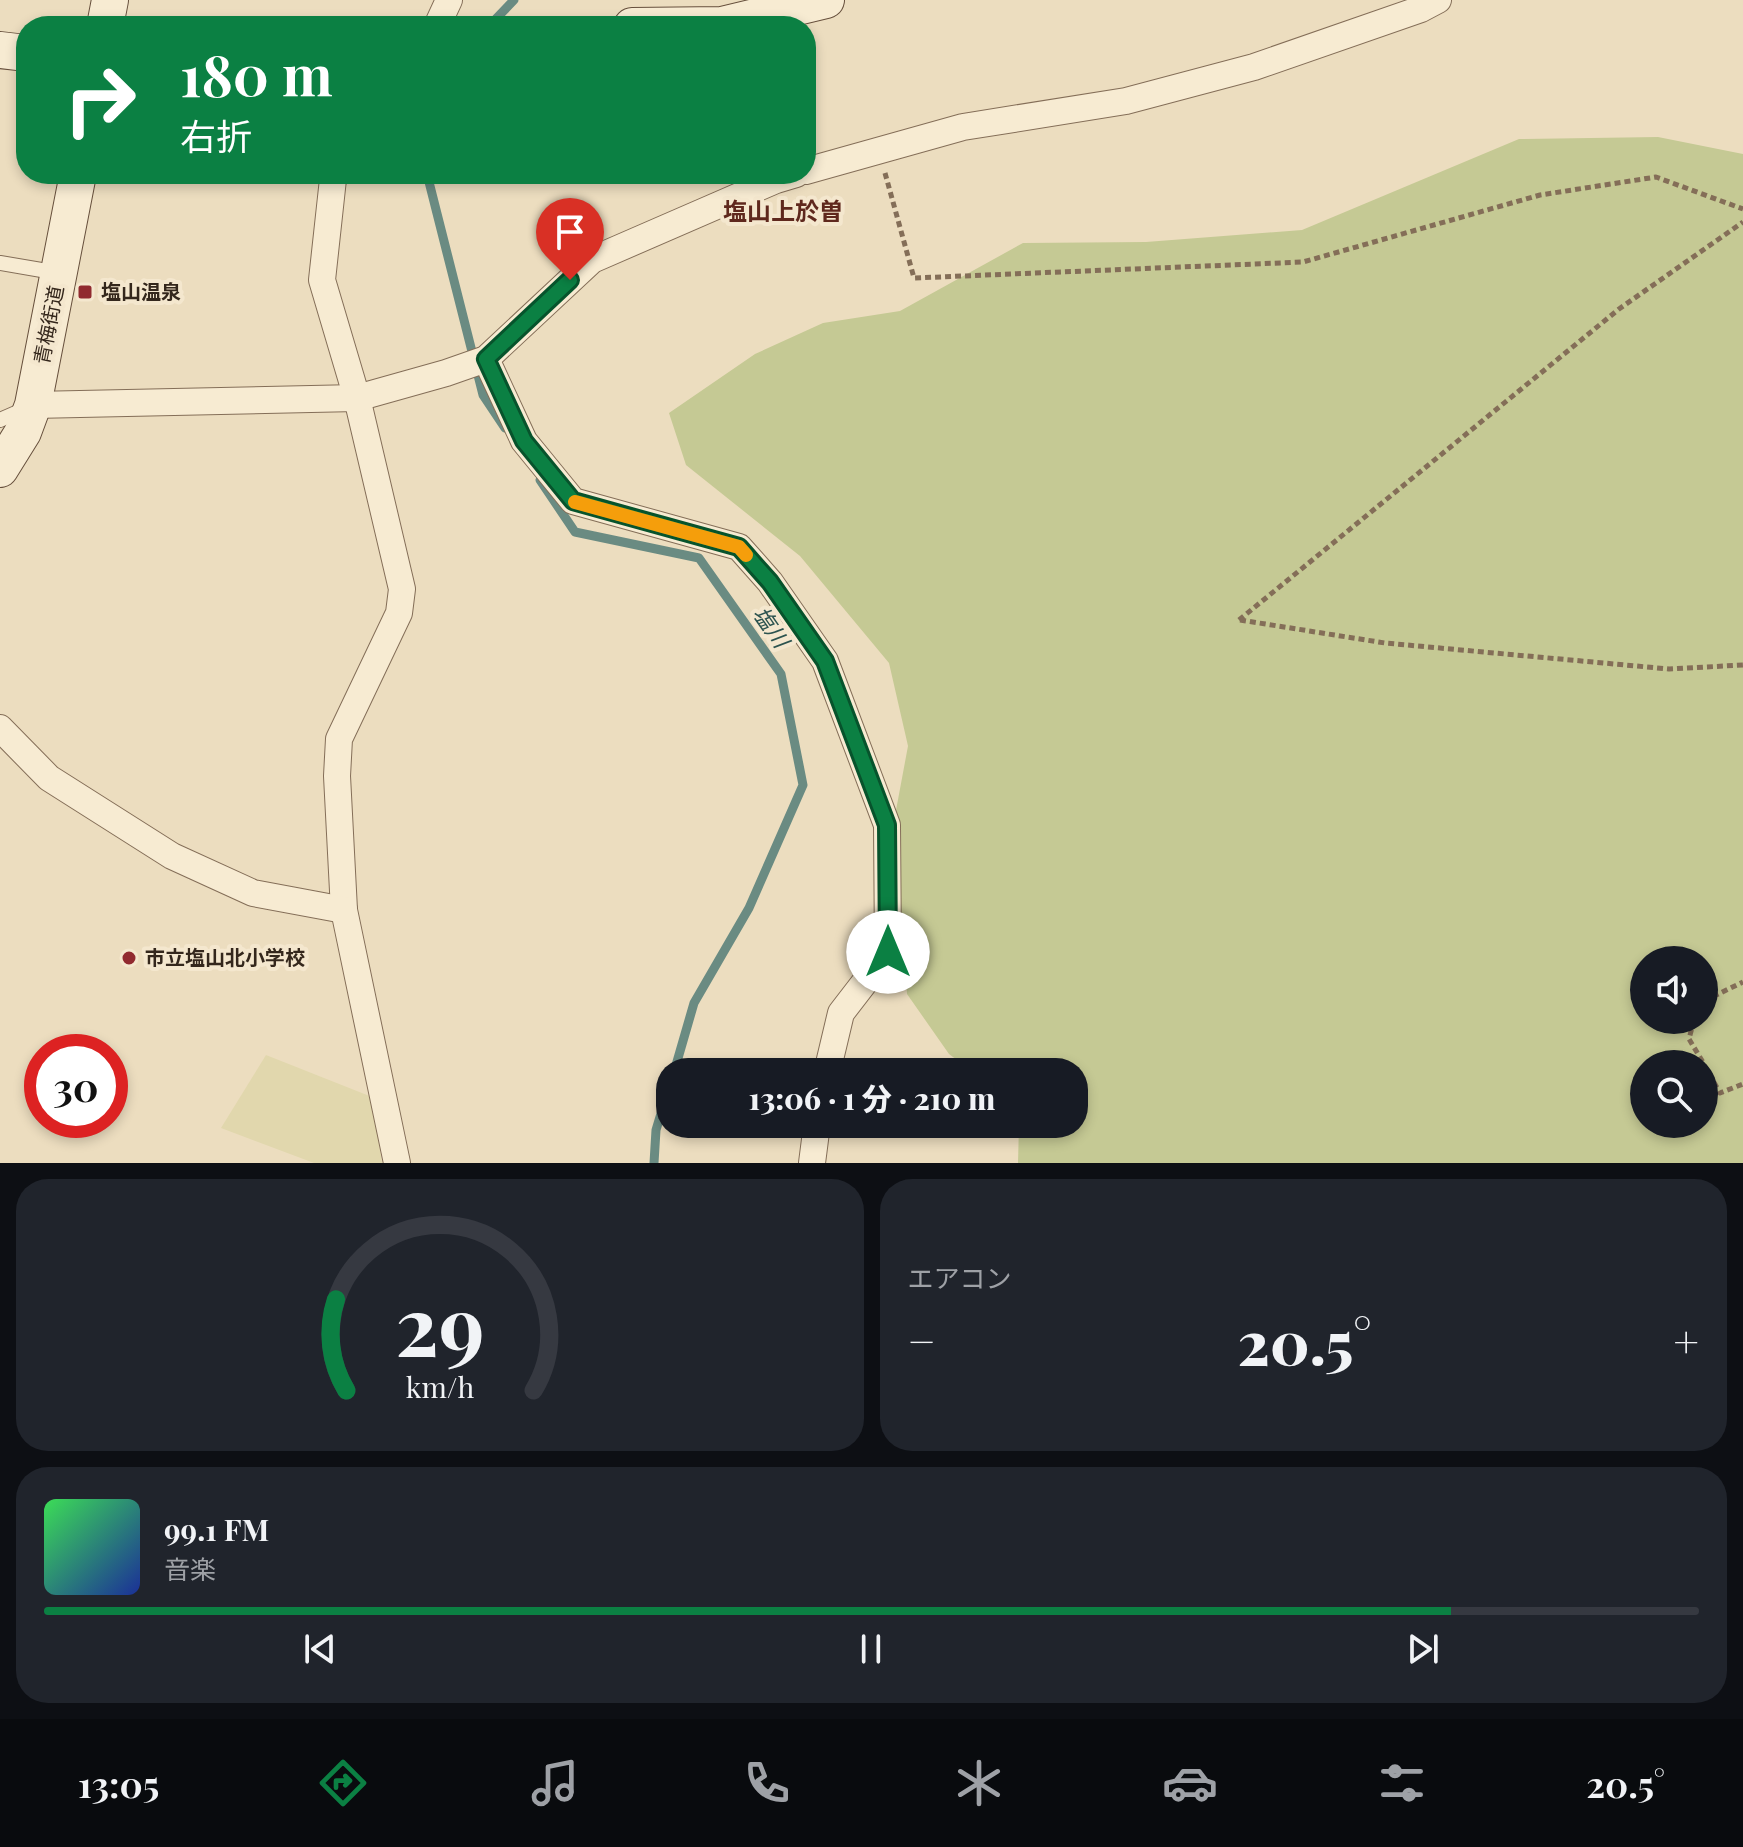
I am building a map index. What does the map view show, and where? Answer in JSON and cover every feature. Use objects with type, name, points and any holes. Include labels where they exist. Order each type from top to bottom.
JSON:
[{"type":"street","points":[[759,16],[826,0]]},
{"type":"street","points":[[816,168],[963,127],[1126,101],[1254,67],[1421,9],[1438,0]]},
{"type":"street","name":"青梅街道","points":[[0,469],[23,432],[33,405],[76,184]]},
{"type":"street","points":[[332,184],[322,280],[357,398],[402,589],[399,613],[339,739],[337,776],[344,910],[397,1163]]},
{"type":"street","points":[[33,405],[357,398],[446,373],[484,360],[592,260],[767,184]]},
{"type":"street","points":[[484,360],[524,441],[573,501],[739,547],[770,582],[825,661],[887,825],[888,952],[841,1013],[830,1058]]},
{"type":"street","points":[[0,728],[49,778],[172,856],[253,893],[344,910]]},
{"type":"street","points":[[812,1163],[815,1138]]},
{"type":"lane","points":[[0,263],[59,273]]},
{"type":"lane","points":[[0,420],[33,405]]},
{"type":"path","points":[[879,150],[914,278],[1303,262],[1540,195],[1656,177],[1743,209]]},
{"type":"path","points":[[1743,222],[1619,309],[1239,620],[1385,643],[1669,669],[1743,665]]},
{"type":"path","points":[[1718,994],[1743,982]]},
{"type":"path","points":[[1718,1089],[1720,1093],[1743,1084]]},
{"type":"shaded area","points":[[266,1055],[372,1097],[382,1163],[314,1163],[221,1128]]},
{"type":"green space","points":[[1658,137],[1743,154],[1743,1163],[1018,1163],[1019,1138],[1088,1138],[1088,1058],[954,1058],[907,994],[894,821],[908,746],[889,663],[800,556],[686,465],[669,413],[755,354],[823,323],[900,311],[1023,243],[1146,242],[1302,230],[1519,139]]},
{"type":"waterway","name":"塩川","points":[[499,16],[514,0]]},
{"type":"waterway","name":"塩川","points":[[430,184],[483,395],[505,428]]},
{"type":"waterway","name":"塩川","points":[[540,480],[575,532],[699,558],[781,674],[803,785],[749,908],[694,1003],[678,1058]]},
{"type":"waterway","name":"塩川","points":[[654,1163],[656,1130]]},
{"type":"slow traffic","points":[[575,502],[739,547],[746,555]]},
{"type":"place","name":"塩山温泉","points":[[85,292]]},
{"type":"place","name":"市立塩山北小学校","points":[[129,958]]},
{"type":"district","name":"塩山上於曽","points":[[783,212]]},
{"type":"route","points":[[570,280],[486,359],[524,441],[573,501],[739,547],[770,582],[825,661],[887,825],[888,952]]}]
